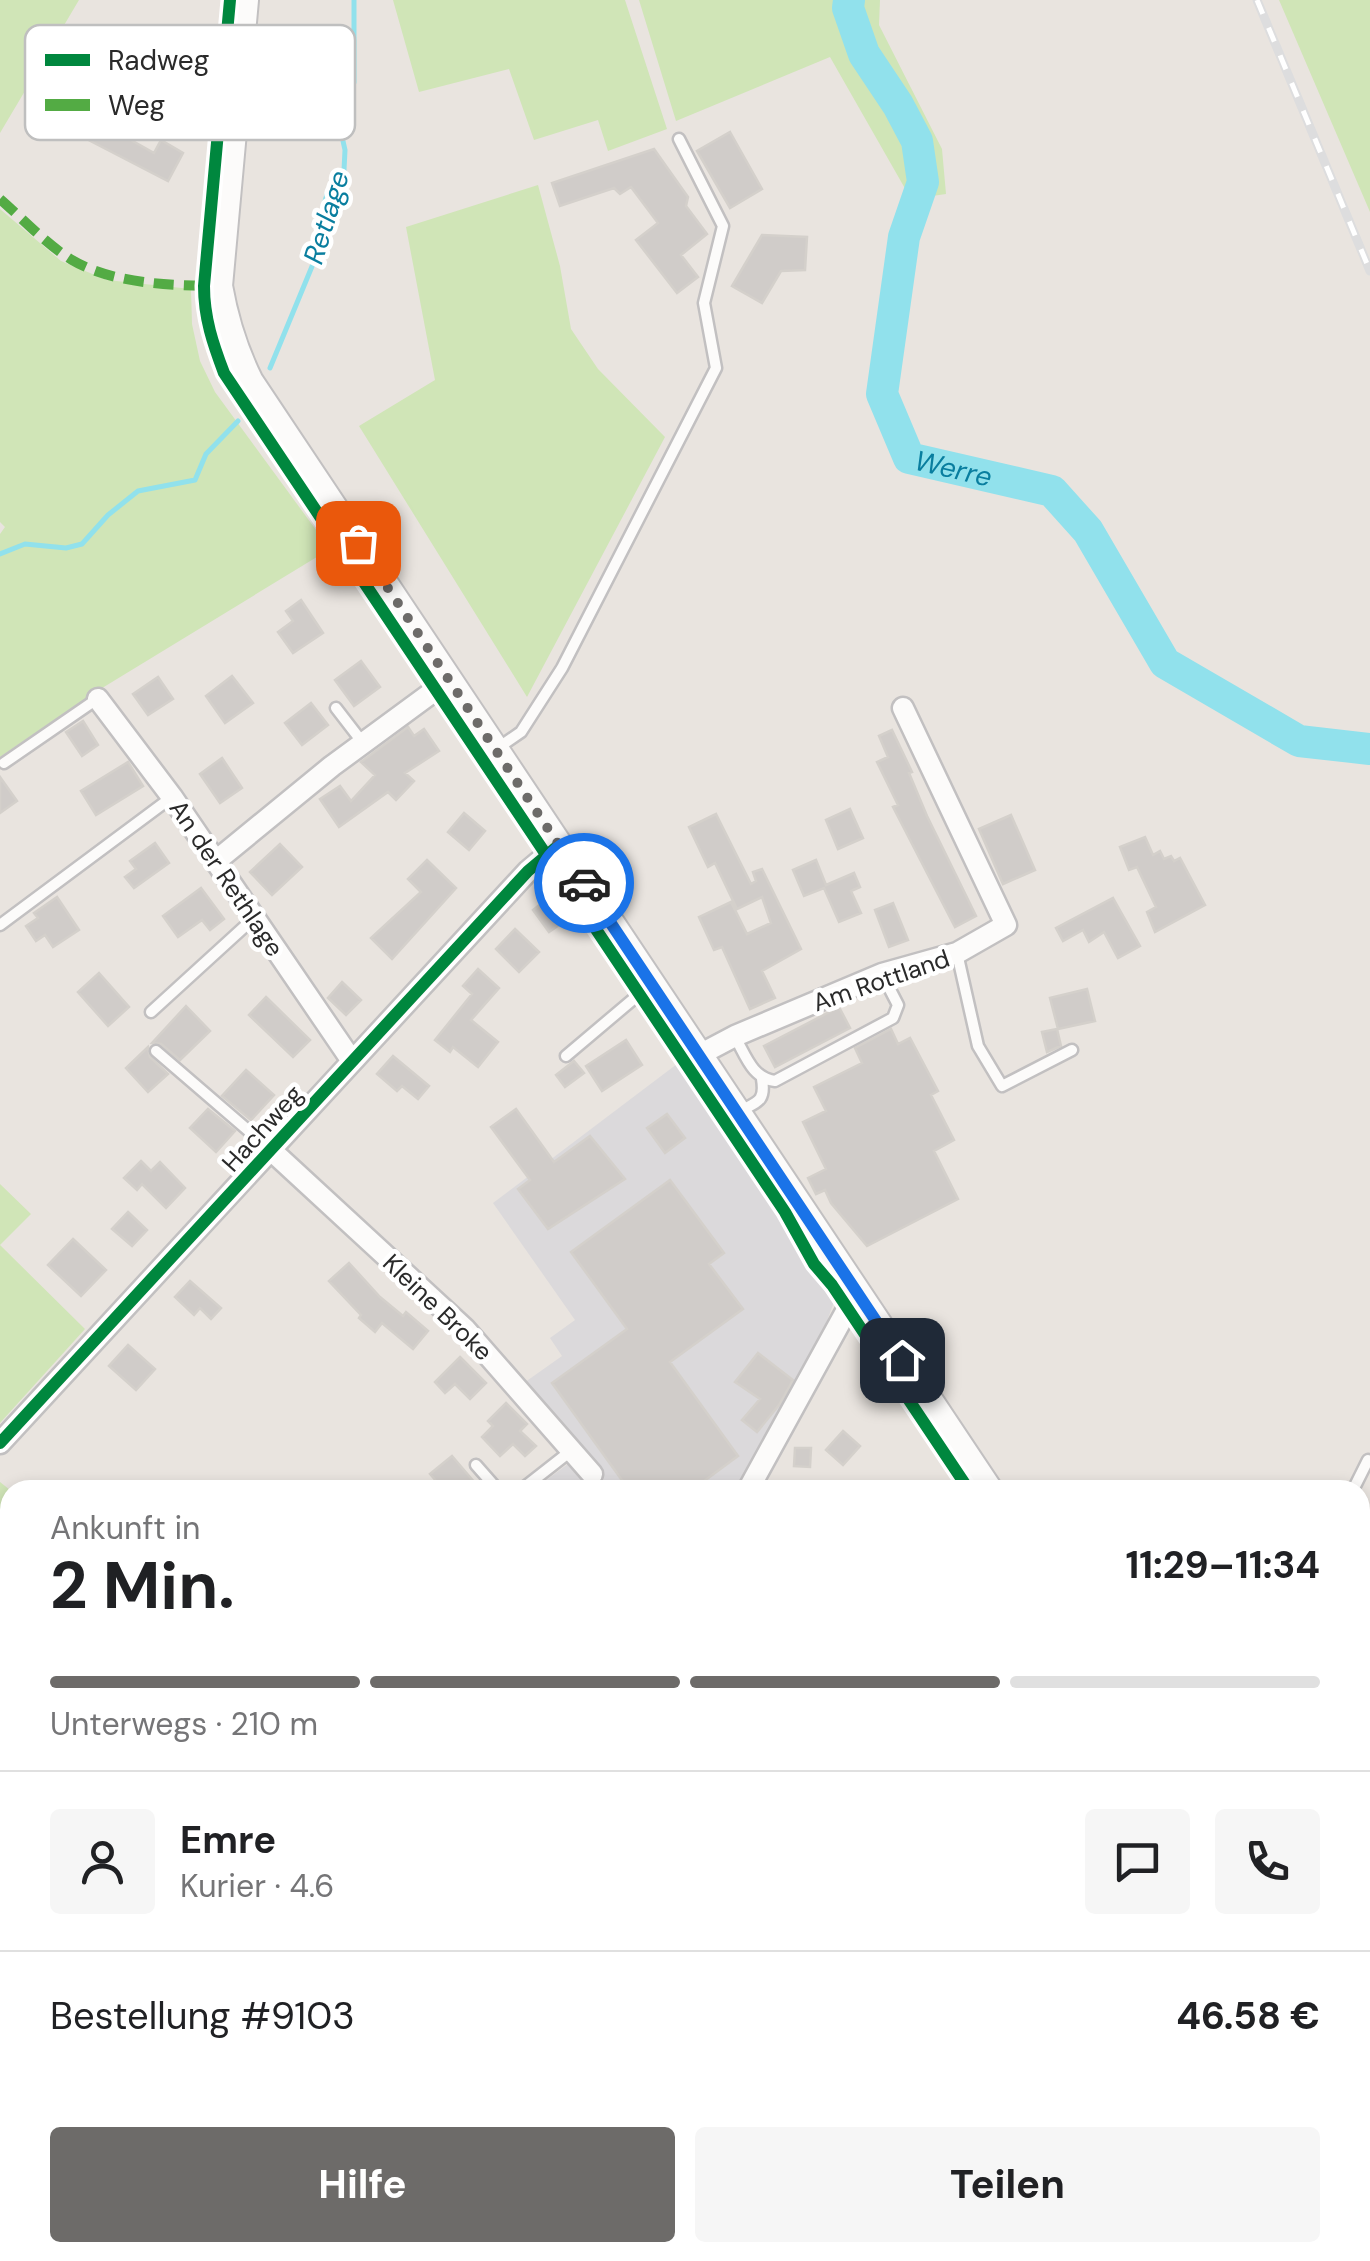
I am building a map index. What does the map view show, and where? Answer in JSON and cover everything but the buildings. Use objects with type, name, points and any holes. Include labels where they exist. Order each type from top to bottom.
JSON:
[{"type":"main road","points":[[242,25],[244,0]]},
{"type":"main road","points":[[233,140],[218,286],[224,320],[248,382],[448,680],[488,753],[559,845],[651,984],[692,1060],[737,1112],[981,1480]]},
{"type":"street","points":[[216,861],[448,680]]},
{"type":"street","name":"An der Rethlage","points":[[98,698],[172,797],[352,1060]]},
{"type":"street","name":"Am Rottland","points":[[692,1060],[734,1036],[882,974],[958,954],[1006,924],[903,708]]},
{"type":"street","name":"Hachweg","points":[[0,1443],[528,870],[559,845]]},
{"type":"street","name":"Kleine Broke","points":[[272,1151],[466,1330],[573,1449],[589,1480]]},
{"type":"street","points":[[753,1480],[848,1308],[860,1299]]},
{"type":"lane","points":[[488,753],[521,732],[562,668],[716,368],[704,303],[723,226],[679,139]]},
{"type":"lane","points":[[4,764],[98,698]]},
{"type":"lane","points":[[336,708],[363,743]]},
{"type":"lane","points":[[0,925],[172,797]]},
{"type":"lane","points":[[151,1012],[254,918]]},
{"type":"lane","points":[[958,954],[978,1046],[1002,1086],[1072,1050]]},
{"type":"lane","points":[[762,1080],[775,1081],[893,1018],[898,1005],[882,974]]},
{"type":"lane","points":[[566,1056],[651,984]]},
{"type":"lane","points":[[734,1036],[762,1080],[764,1093],[761,1100],[737,1112]]},
{"type":"lane","points":[[156,1051],[272,1151]]},
{"type":"lane","points":[[533,1480],[573,1449]]},
{"type":"lane","points":[[476,1465],[489,1480]]},
{"type":"shaded area","points":[[677,1064],[835,1299],[806,1379],[744,1480],[546,1480],[584,1452],[521,1385],[562,1356],[550,1338],[575,1320],[493,1203]]},
{"type":"green space","points":[[0,0],[79,0],[64,25],[25,25],[25,91],[0,133]]},
{"type":"green space","points":[[393,0],[625,0],[667,129],[608,151],[598,120],[534,140],[509,69],[419,92]]},
{"type":"green space","points":[[639,0],[880,0],[879,25],[942,149],[946,194],[911,199],[830,57],[676,121]]},
{"type":"green space","points":[[1279,0],[1370,0],[1370,212]]},
{"type":"green space","points":[[538,185],[560,266],[571,329],[598,369],[665,437],[527,697],[359,426],[435,380],[406,227]]},
{"type":"green space","points":[[0,209],[61,261],[107,280],[191,289],[192,324],[200,361],[215,392],[330,549],[94,693],[0,757],[0,534],[5,527],[0,522]]},
{"type":"green space","points":[[0,1184],[31,1214],[0,1245]]},
{"type":"green space","points":[[0,1245],[85,1329],[0,1423]]},
{"type":"waterway","name":"Retlage","points":[[354,0],[354,25]]},
{"type":"waterway","name":"Werre","points":[[849,0],[848,8],[864,54],[917,141],[923,182],[904,237],[882,394],[909,458],[1052,491],[1088,531],[1165,663],[1299,741],[1370,749]]},
{"type":"waterway","name":"Retlage","points":[[270,368],[325,235],[323,217],[328,191],[344,170],[343,140]]},
{"type":"waterway","name":"Retlage","points":[[0,554],[25,544],[66,548],[82,544],[108,515],[138,491],[195,480],[206,454],[238,421]]},
{"type":"railway","points":[[1257,0],[1370,271]]},
{"type":"marked path","points":[[0,199],[53,247],[87,268],[139,281],[209,286]]},
{"type":"cycle path","points":[[228,25],[230,0]]},
{"type":"cycle path","points":[[217,140],[204,286],[210,331],[224,373],[785,1212],[814,1264],[962,1480]]},
{"type":"cycle path","points":[[0,1443],[528,871],[559,845]]},
{"type":"way so far","points":[[358,543],[584,883]]},
{"type":"route","points":[[584,883],[902,1360]]}]
